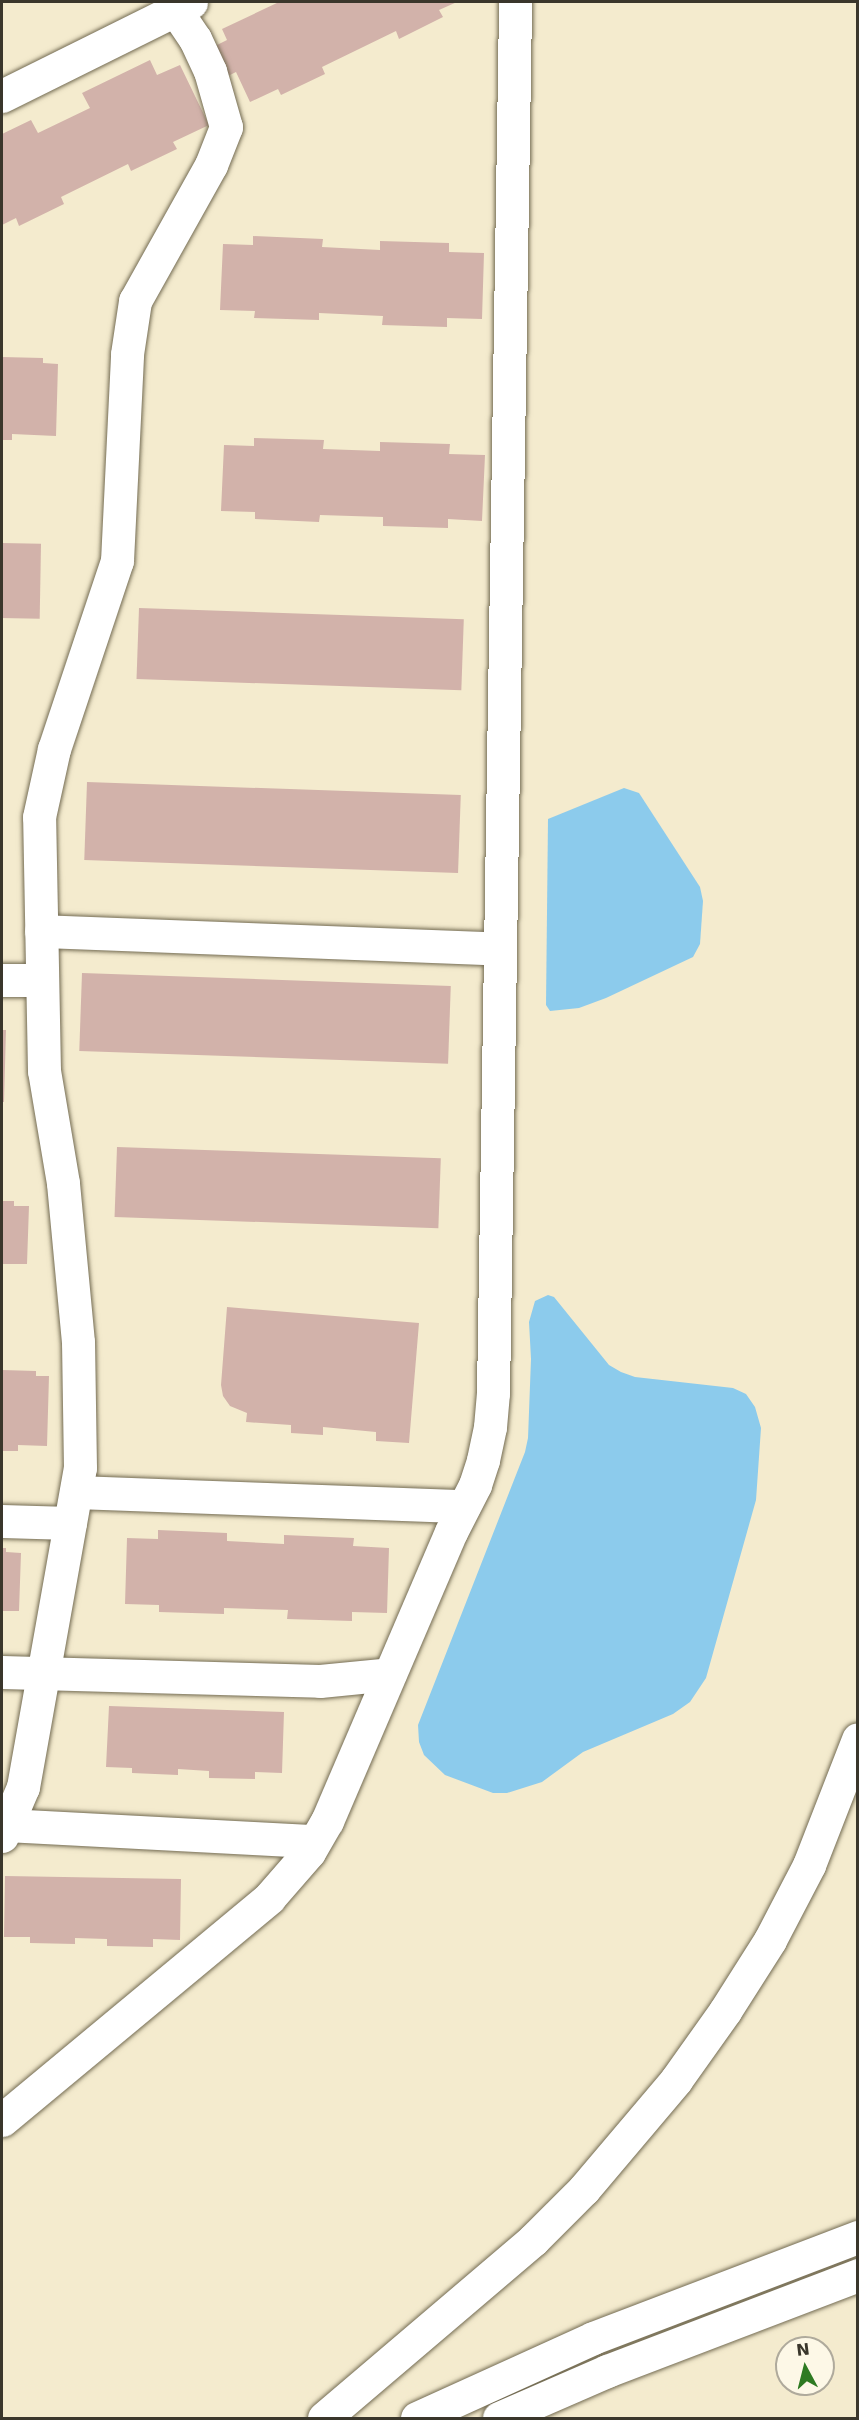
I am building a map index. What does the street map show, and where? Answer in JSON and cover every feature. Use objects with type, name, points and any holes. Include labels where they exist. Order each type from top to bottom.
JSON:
[{"type":"main road","points":[[2,2120],[269,1898],[287,1880],[327,1821],[483,1461],[490,1427],[493,1393],[515,2]]},
{"type":"main road","points":[[2,96],[183,5],[210,71],[226,127],[211,165],[135,301],[127,354],[117,561],[54,749],[39,817],[44,1071],[63,1183],[78,1342],[80,1468],[23,1787],[3,1833],[315,1841]]},
{"type":"main road","points":[[41,931],[500,949]]},
{"type":"main road","points":[[2,980],[42,980]]},
{"type":"main road","points":[[2,1521],[73,1508],[464,1506]]},
{"type":"main road","points":[[2,1672],[320,1681],[390,1674]]},
{"type":"main road","points":[[324,2418],[533,2240],[584,2189],[676,2080],[725,2011],[770,1940],[809,1865],[858,1739]]},
{"type":"main road","points":[[417,2418],[593,2338],[858,2237]]},
{"type":"main road","points":[[499,2418],[607,2371],[858,2275]]},
{"type":"water","points":[[624,788],[639,793],[700,887],[703,901],[700,944],[693,957],[606,998],[579,1008],[550,1011],[546,1005],[548,819]]},
{"type":"water","points":[[548,1295],[554,1297],[609,1365],[621,1372],[635,1377],[733,1388],[746,1394],[755,1407],[761,1428],[756,1500],[706,1678],[690,1702],[673,1714],[583,1752],[542,1782],[507,1793],[493,1793],[445,1775],[424,1755],[419,1742],[418,1725],[525,1452],[528,1438],[531,1359],[529,1322],[535,1301]]},
{"type":"building","points":[[279,2],[457,2],[439,10],[443,17],[399,39],[396,31],[322,67],[325,74],[281,95],[278,89],[250,102],[236,72],[226,77],[211,48],[227,40],[222,29]]},
{"type":"building","points":[[150,60],[157,75],[180,65],[209,125],[173,142],[177,149],[131,171],[128,164],[61,197],[64,204],[19,226],[16,218],[2,225],[2,134],[31,120],[38,133],[90,108],[82,93]]},
{"type":"building","points":[[253,236],[323,239],[322,247],[380,250],[380,241],[449,243],[449,252],[484,253],[482,319],[447,318],[447,327],[382,325],[383,316],[319,313],[319,320],[254,318],[255,311],[220,310],[223,244],[253,245]]},
{"type":"building","points":[[2,357],[43,358],[43,363],[58,364],[56,436],[12,434],[12,440],[2,440]]},
{"type":"building","points":[[254,438],[324,440],[323,449],[380,451],[380,442],[450,444],[449,454],[485,455],[482,521],[448,519],[448,528],[383,526],[383,517],[320,515],[319,522],[255,519],[255,512],[221,511],[224,445],[254,446]]},
{"type":"building","points":[[2,543],[41,544],[40,619],[2,618]]},
{"type":"building","points":[[139,608],[464,619],[461,690],[137,679]]},
{"type":"building","points":[[87,782],[461,795],[458,873],[84,860]]},
{"type":"building","points":[[82,973],[451,986],[448,1064],[79,1051]]},
{"type":"building","points":[[2,1030],[6,1030],[4,1102],[2,1102]]},
{"type":"building","points":[[117,1147],[441,1158],[438,1228],[115,1217]]},
{"type":"building","points":[[2,1201],[14,1201],[14,1206],[29,1206],[27,1264],[2,1264]]},
{"type":"building","points":[[227,1307],[419,1323],[409,1443],[376,1441],[376,1432],[323,1427],[323,1435],[291,1433],[291,1425],[246,1422],[247,1413],[230,1406],[223,1396],[221,1385]]},
{"type":"building","points":[[2,1370],[36,1371],[36,1376],[49,1376],[47,1446],[18,1445],[18,1451],[2,1451]]},
{"type":"building","points":[[158,1530],[227,1533],[227,1541],[284,1544],[284,1535],[354,1538],[353,1546],[389,1548],[387,1613],[352,1612],[352,1621],[287,1619],[288,1610],[224,1608],[224,1614],[159,1612],[159,1605],[125,1604],[127,1538],[158,1539]]},
{"type":"building","points":[[2,1548],[6,1548],[6,1552],[21,1553],[19,1611],[2,1611]]},
{"type":"building","points":[[109,1706],[284,1712],[282,1773],[255,1772],[255,1779],[209,1778],[209,1771],[178,1769],[178,1775],[132,1773],[132,1768],[106,1767]]},
{"type":"building","points":[[5,1876],[181,1879],[180,1940],[153,1939],[153,1947],[107,1946],[107,1939],[75,1938],[75,1944],[30,1943],[30,1937],[4,1937]]}]
